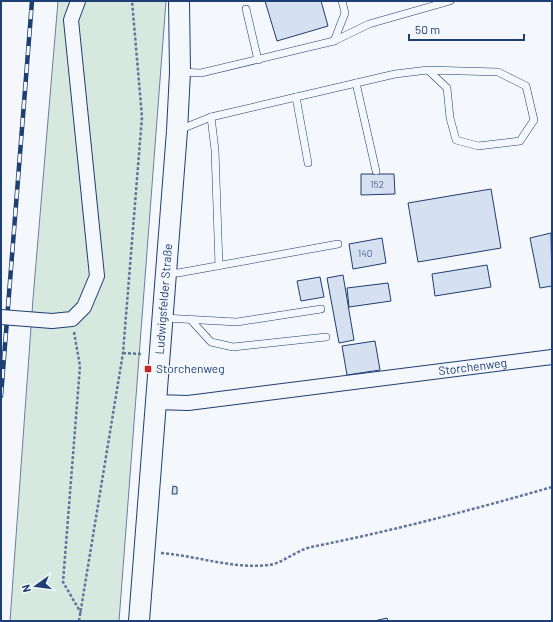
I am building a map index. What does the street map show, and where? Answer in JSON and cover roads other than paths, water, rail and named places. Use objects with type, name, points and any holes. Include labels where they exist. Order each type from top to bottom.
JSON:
[{"type":"street","points":[[1,317],[52,321],[72,319],[84,307],[97,276],[71,20],[78,1]]},
{"type":"street","name":"Ludwigsfelder Straße","points":[[139,621],[161,318],[177,131],[180,72],[179,1]]},
{"type":"street","name":"Storchenweg","points":[[155,402],[188,403],[552,357]]},
{"type":"lane","points":[[334,42],[345,13],[342,1]]},
{"type":"lane","points":[[180,72],[201,73],[334,42],[369,24],[450,1]]},
{"type":"lane","points":[[246,9],[258,60]]},
{"type":"lane","points":[[177,131],[211,117],[395,74],[428,70],[498,72],[526,86],[534,120],[520,141],[478,146],[456,140],[450,118],[447,88],[428,70]]},
{"type":"lane","points":[[356,83],[376,171]]},
{"type":"lane","points":[[296,97],[308,163]]},
{"type":"lane","points":[[211,117],[215,150],[219,266]]},
{"type":"lane","points":[[165,272],[178,273],[338,244]]},
{"type":"lane","points":[[161,318],[237,322],[321,309]]},
{"type":"lane","points":[[190,319],[210,342],[233,347],[326,337]]},
{"type":"railway","points":[[1,396],[32,1]]},
{"type":"place","name":"Storchenweg","points":[[148,369]]}]
